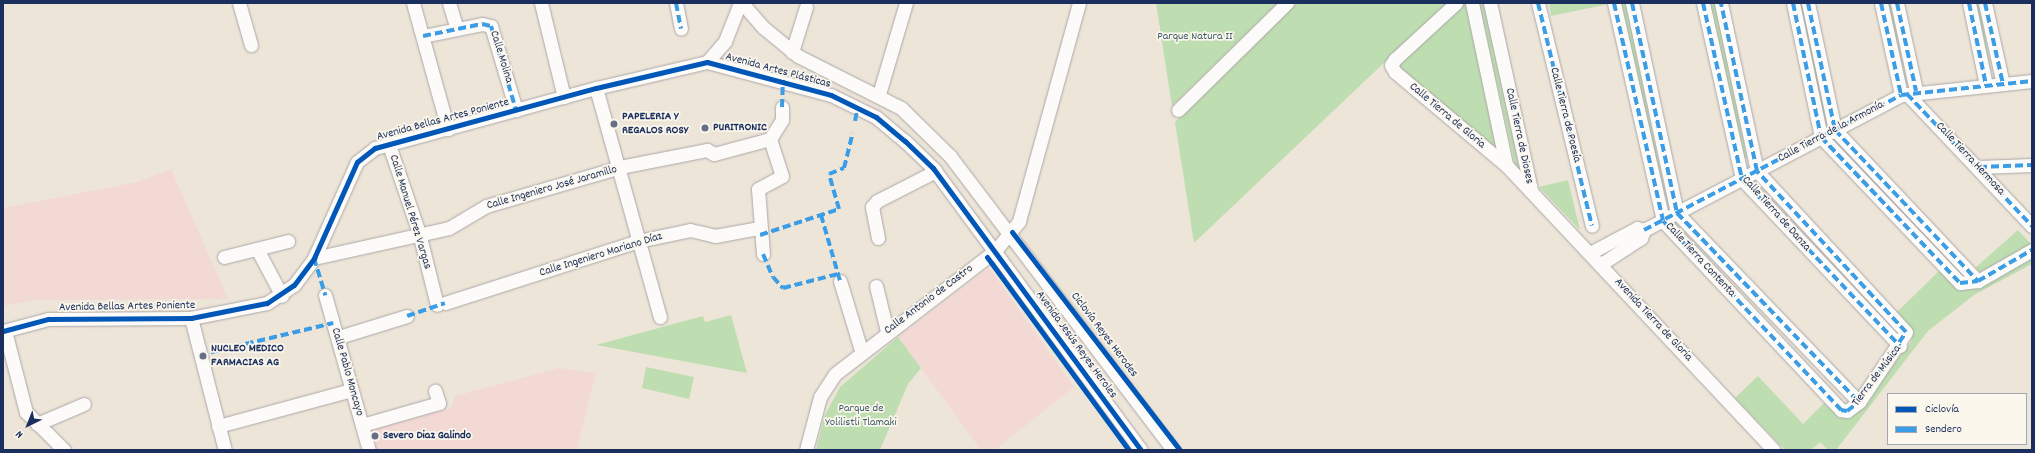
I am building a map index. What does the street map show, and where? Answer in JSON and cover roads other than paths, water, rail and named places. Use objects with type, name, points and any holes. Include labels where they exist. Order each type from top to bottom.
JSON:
[{"type":"street","points":[[239,3],[250,45]]},
{"type":"street","points":[[413,3],[448,129]]},
{"type":"street","points":[[449,3],[457,29]]},
{"type":"street","points":[[541,3],[564,96]]},
{"type":"street","points":[[676,3],[681,29]]},
{"type":"street","name":"Avenida Artes Plásticas","points":[[995,251],[936,171],[905,141],[858,107],[796,83],[707,62],[725,41],[741,3],[792,52],[813,66],[879,94],[901,108],[950,156],[1010,236]]},
{"type":"street","points":[[879,94],[906,3]]},
{"type":"street","name":"Calle Antonio de Castro","points":[[806,450],[826,385],[861,350],[995,251],[1010,236],[1019,221],[1079,3]]},
{"type":"street","points":[[1178,110],[1287,3]]},
{"type":"street","name":"Calle Tierra de Gloria","points":[[1456,3],[1390,64],[1395,72],[1506,165]]},
{"type":"street","name":"Calle Tierra de Dioses","points":[[1472,3],[1506,165],[1531,190]]},
{"type":"street","name":"Calle Tierra de Dioses","points":[[1490,3],[1531,190]]},
{"type":"street","name":"Calle Tierra de Poesía","points":[[1538,3],[1592,226]]},
{"type":"street","name":"Calle Tierra Contenta","points":[[1614,3],[1663,221],[1841,410]]},
{"type":"street","name":"Calle Tierra Contenta","points":[[1632,3],[1677,213],[1859,402]]},
{"type":"street","name":"Calle Tierra de Danza","points":[[1703,3],[1742,179],[1900,346]]},
{"type":"street","name":"Calle Tierra de Danza","points":[[1721,3],[1757,171],[1906,332]]},
{"type":"street","points":[[1793,3],[1821,137],[1960,283],[1978,281],[2032,250]]},
{"type":"street","points":[[1808,3],[1835,130],[1978,281]]},
{"type":"street","points":[[1881,3],[1908,93]]},
{"type":"street","points":[[1897,3],[1908,93]]},
{"type":"street","points":[[1969,3],[1986,85]]},
{"type":"street","points":[[1985,3],[2002,84]]},
{"type":"street","points":[[792,52],[806,7]]},
{"type":"street","name":"Calle Molina","points":[[422,36],[482,24],[491,26],[516,110]]},
{"type":"street","name":"Avenida Bellas Artes Poniente","points":[[4,331],[48,319],[191,318],[267,303],[282,296],[314,258],[357,162],[364,154],[388,142],[448,129],[564,96],[707,62]]},
{"type":"street","name":"Calle Tierra de la Armonía","points":[[1590,253],[1637,228],[1644,230],[1663,221],[1821,137],[1908,93],[2032,81]]},
{"type":"street","points":[[596,88],[620,167],[638,241],[660,316]]},
{"type":"street","name":"Calle Tierra Hermosa","points":[[1908,93],[1979,167],[2032,226]]},
{"type":"street","points":[[763,254],[759,228],[758,189],[782,176],[770,139],[782,120],[782,107]]},
{"type":"street","name":"Calle Ingeniero José Jaramillo","points":[[314,258],[419,233],[449,228],[486,206],[620,167],[708,150],[714,154],[761,138],[770,139]]},
{"type":"street","name":"Calle Manuel Pérez Vargas","points":[[388,142],[441,304]]},
{"type":"street","points":[[1979,167],[2032,165]]},
{"type":"street","points":[[878,238],[872,208],[877,201],[936,171]]},
{"type":"street","name":"Avenida Tierra de Gloria","points":[[1531,190],[1774,450]]},
{"type":"street","name":"Calle Ingeniero Mariano Díaz","points":[[441,304],[638,241],[690,230],[715,236],[759,228]]},
{"type":"street","name":"Calle Tierra de la Armonía","points":[[1601,264],[1641,238],[1644,230]]},
{"type":"street","name":"Avenida Jesús Reyes Heroles","points":[[1010,236],[1173,450]]},
{"type":"street","points":[[224,257],[288,240]]},
{"type":"street","points":[[257,249],[282,296]]},
{"type":"street","name":"Avenida Jesús Reyes Heroles","points":[[995,251],[1140,450]]},
{"type":"street","points":[[840,281],[861,350]]},
{"type":"street","points":[[876,286],[888,331]]},
{"type":"street","name":"Calle Pablo Moncayo","points":[[326,295],[339,337],[351,390],[369,450]]},
{"type":"street","points":[[339,337],[407,316]]},
{"type":"street","points":[[191,318],[225,450]]},
{"type":"street","points":[[4,331],[26,412],[64,450]]},
{"type":"street","name":"Tierra de Música","points":[[1841,410],[1847,411],[1859,402],[1900,346],[1906,332]]},
{"type":"street","points":[[218,426],[351,390]]},
{"type":"street","points":[[362,426],[439,403],[435,391]]},
{"type":"street","points":[[37,424],[84,404]]},
{"type":"place","name":"PAPELERIA Y REGALOS ROSY","points":[[614,124]]},
{"type":"place","name":"PURITRONIC","points":[[705,128]]},
{"type":"place","name":"NUCLEO MEDICO FARMACIAS AG","points":[[203,356]]},
{"type":"place","name":"Severo Diaz Galindo","points":[[375,436]]},
{"type":"park label","name":"Parque Natura II","points":[[1195,37]]},
{"type":"park label","name":"Parque de Yolilistli Tlamaki","points":[[861,416]]}]
